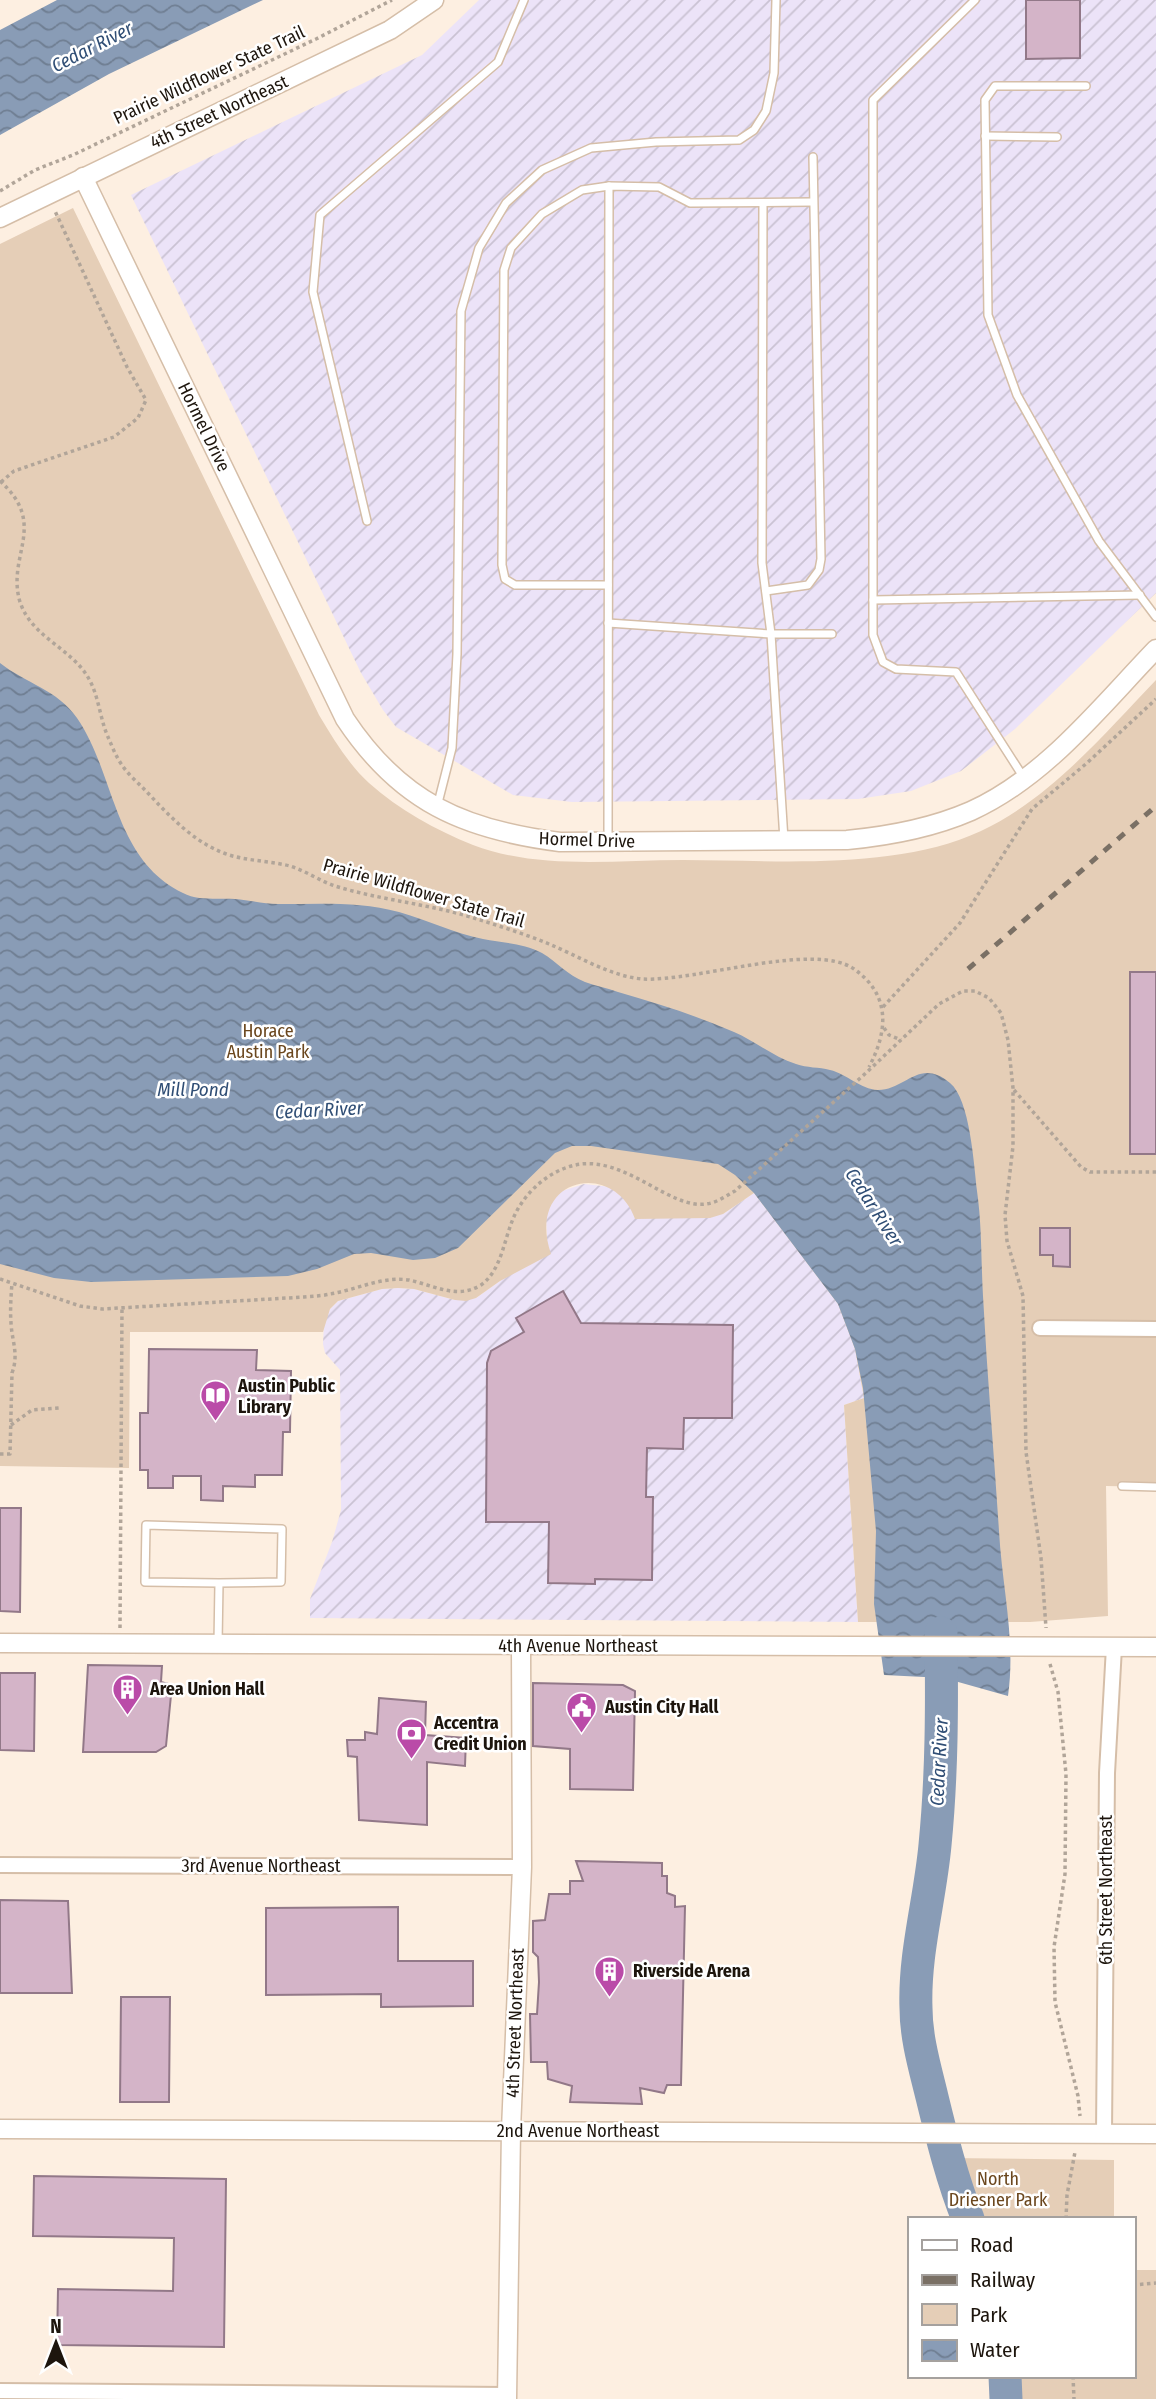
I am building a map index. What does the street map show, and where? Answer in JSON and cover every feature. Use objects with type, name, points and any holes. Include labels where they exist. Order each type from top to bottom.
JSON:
[{"type":"street","name":"4th Street Northeast","points":[[0,218],[390,30],[434,0]]},
{"type":"street","name":"Hormel Drive","points":[[83,177],[345,719],[364,748],[391,775],[422,799],[485,829],[560,842],[847,840],[885,836],[915,829],[970,811],[1024,778],[1076,732],[1156,649]]},
{"type":"street","points":[[1040,1328],[1156,1329]]},
{"type":"street","name":"4th Avenue Northeast","points":[[0,1643],[521,1647],[1156,1647]]},
{"type":"street","name":"4th Street Northeast","points":[[507,2397],[511,2130],[522,1867],[521,1647]]},
{"type":"street","name":"6th Street Northeast","points":[[1104,2134],[1107,1773],[1114,1647]]},
{"type":"street","name":"3rd Avenue Northeast","points":[[0,1865],[522,1867]]},
{"type":"street","name":"2nd Avenue Northeast","points":[[0,2129],[1156,2134]]},
{"type":"street","points":[[0,2391],[507,2397]]},
{"type":"lane","points":[[367,521],[313,292],[320,215],[498,62],[524,0]]},
{"type":"lane","points":[[437,807],[452,748],[457,654],[461,311],[479,248],[506,203],[541,170],[579,153],[591,148],[656,142],[739,140],[754,130],[766,111],[775,73],[776,0]]},
{"type":"lane","points":[[975,0],[873,100],[873,635],[883,662],[896,669],[956,672],[1024,778]]},
{"type":"lane","points":[[1086,86],[995,86],[985,100],[988,315],[1017,394],[1099,541],[1156,617]]},
{"type":"lane","points":[[985,136],[1057,137]]},
{"type":"lane","points":[[766,591],[808,585],[819,570],[821,559],[813,157]]},
{"type":"lane","points":[[608,585],[515,585],[505,579],[502,551],[504,270],[511,247],[542,214],[582,190],[609,186],[659,187],[690,203],[813,202]]},
{"type":"lane","points":[[608,841],[609,186]]},
{"type":"lane","points":[[763,203],[762,563],[771,634],[784,841]]},
{"type":"lane","points":[[873,600],[1140,595]]},
{"type":"lane","points":[[608,623],[771,634],[832,634]]},
{"type":"lane","points":[[1122,1486],[1156,1486]]},
{"type":"lane","points":[[146,1525],[282,1528],[281,1582],[219,1583],[145,1582],[146,1525]]},
{"type":"lane","points":[[218,1644],[219,1583]]},
{"type":"path","name":"Prairie Wildflower State Trail","points":[[0,191],[35,170],[73,155],[316,39],[391,0]]},
{"type":"path","name":"Prairie Wildflower State Trail","points":[[55,211],[127,367],[146,400],[138,418],[114,437],[14,471],[1,482],[14,495],[23,512],[25,534],[18,581],[19,600],[29,621],[45,638],[74,660],[89,678],[106,733],[122,766],[172,818],[197,841],[229,855],[291,866],[334,886],[470,916],[546,943],[611,971],[638,978],[670,979],[801,958],[826,959],[854,969],[871,986],[883,1007]]},
{"type":"path","points":[[867,1072],[879,1049],[884,1028],[883,1007],[960,923],[1010,839],[1032,809],[1156,699]]},
{"type":"path","points":[[0,1279],[80,1306],[122,1308],[330,1294],[388,1280],[407,1280],[455,1292],[469,1290],[482,1284],[493,1273],[513,1216],[539,1182],[560,1170],[581,1164],[622,1170],[685,1202],[705,1204],[735,1191],[939,1004],[962,991],[975,991],[989,998],[1001,1013],[1013,1088],[1081,1167],[1090,1172],[1156,1172]]},
{"type":"path","points":[[884,1028],[889,1035],[901,1040]]},
{"type":"path","points":[[0,1454],[10,1454],[12,1373],[17,1348],[11,1324],[12,1283]]},
{"type":"path","points":[[120,1644],[122,1308]]},
{"type":"path","points":[[10,1425],[32,1410],[58,1408]]},
{"type":"path","points":[[1135,2285],[1156,2283]]},
{"type":"path","points":[[1073,2378],[1074,2399]]},
{"type":"shaded area","points":[[479,0],[1156,0],[1156,593],[1015,729],[961,771],[911,791],[858,799],[572,802],[513,795],[396,727],[383,710],[361,673],[131,195],[422,55]]},
{"type":"shaded area","points":[[584,1184],[611,1187],[631,1207],[723,1214],[754,1193],[838,1304],[855,1349],[864,1398],[844,1405],[858,1622],[310,1618],[310,1599],[341,1510],[340,1370],[325,1353],[323,1344],[324,1322],[330,1309],[338,1301],[382,1289],[414,1289],[455,1300],[476,1298],[547,1240],[546,1218],[551,1203],[559,1192]]},
{"type":"green space","name":"Horace Austin Park","points":[[73,208],[319,715],[335,742],[361,776],[381,793],[405,811],[459,839],[498,853],[577,862],[835,860],[873,858],[947,844],[981,831],[1006,817],[1053,783],[1096,743],[1156,680],[1156,1487],[1106,1486],[1108,1616],[1030,1622],[858,1622],[844,1405],[864,1398],[855,1349],[838,1304],[754,1193],[723,1214],[710,1218],[635,1219],[624,1200],[609,1188],[592,1183],[575,1185],[560,1193],[550,1208],[546,1228],[551,1254],[500,1281],[476,1298],[455,1300],[414,1289],[382,1289],[338,1301],[330,1309],[323,1332],[130,1332],[129,1468],[0,1466],[0,244]]},
{"type":"green space","name":"North Driesner Park","points":[[948,2158],[1114,2160],[1114,2217],[967,2217]]},
{"type":"green space","points":[[1135,2270],[1156,2270],[1156,2399],[1006,2399],[1005,2378],[1135,2378]]},
{"type":"water","points":[[57,0],[263,0],[109,74],[0,135],[0,30]]},
{"type":"water","name":"Mill Pond","points":[[0,663],[69,708],[90,740],[118,814],[142,859],[160,878],[189,896],[273,904],[384,908],[472,936],[535,950],[585,982],[706,1021],[742,1036],[788,1061],[836,1072],[871,1089],[888,1089],[913,1077],[930,1073],[950,1083],[957,1091],[967,1117],[979,1204],[999,1531],[1009,1634],[1008,1696],[944,1678],[884,1675],[874,1604],[876,1531],[863,1388],[855,1349],[838,1304],[754,1193],[718,1164],[591,1146],[572,1146],[555,1153],[458,1248],[435,1258],[413,1260],[371,1253],[354,1254],[317,1269],[288,1276],[91,1282],[54,1278],[0,1264]]},
{"type":"building","points":[[1026,0],[1080,0],[1080,58],[1026,59]]},
{"type":"building","points":[[1130,972],[1156,972],[1156,1154],[1130,1154]]},
{"type":"building","points":[[1040,1228],[1070,1228],[1070,1267],[1053,1266],[1053,1255],[1040,1255]]},
{"type":"building","points":[[563,1291],[581,1323],[733,1325],[732,1418],[684,1418],[683,1449],[647,1448],[646,1497],[653,1497],[652,1580],[595,1579],[595,1584],[548,1583],[549,1522],[486,1522],[487,1363],[491,1351],[524,1332],[516,1318]]},
{"type":"building","name":"Austin Public Library","points":[[149,1349],[257,1350],[256,1370],[291,1371],[290,1432],[283,1432],[282,1475],[255,1475],[255,1487],[223,1486],[223,1501],[201,1500],[201,1476],[173,1476],[173,1488],[148,1488],[148,1470],[140,1470],[140,1413],[148,1413]]},
{"type":"building","points":[[0,1508],[21,1508],[20,1612],[0,1611]]},
{"type":"building","name":"Area Union Hall","points":[[88,1665],[162,1666],[161,1682],[172,1685],[166,1746],[156,1752],[83,1752]]},
{"type":"building","points":[[0,1673],[35,1673],[34,1751],[0,1750]]},
{"type":"building","name":"Austin City Hall","points":[[533,1683],[623,1685],[635,1691],[633,1790],[570,1789],[570,1749],[533,1746]]},
{"type":"building","name":"Accentra Credit Union","points":[[379,1698],[426,1702],[425,1735],[466,1738],[465,1766],[427,1762],[427,1825],[359,1820],[357,1757],[348,1756],[347,1740],[365,1740],[365,1732],[377,1734]]},
{"type":"building","name":"Riverside Arena","points":[[576,1861],[662,1863],[662,1876],[667,1876],[667,1893],[675,1896],[675,1907],[685,1906],[681,2085],[667,2085],[664,2093],[640,2088],[642,2104],[570,2102],[572,2086],[548,2079],[547,2062],[531,2062],[530,2014],[537,2014],[539,1982],[538,1957],[533,1952],[533,1921],[545,1920],[549,1894],[570,1894],[570,1881],[583,1881]]},
{"type":"building","points":[[0,1900],[68,1901],[72,1993],[0,1993]]},
{"type":"building","points":[[398,1907],[398,1961],[473,1961],[473,2006],[381,2007],[381,1994],[266,1995],[266,1908]]},
{"type":"building","points":[[121,1997],[170,1997],[169,2102],[120,2102]]},
{"type":"building","points":[[34,2176],[226,2179],[224,2347],[57,2345],[58,2289],[173,2291],[174,2238],[33,2236]]},
{"type":"waterway","name":"Cedar River","points":[[941,1633],[939,1792],[933,1866],[917,1967],[916,2019],[921,2053],[940,2128],[967,2217]]},
{"type":"waterway","name":"Cedar River","points":[[1005,2378],[1006,2399]]},
{"type":"railway","points":[[968,969],[1156,806]]},
{"type":"place","name":"Austin Public Library","points":[[215,1423]]},
{"type":"place","name":"Area Union Hall","points":[[127,1716]]},
{"type":"place","name":"Austin City Hall","points":[[582,1734]]},
{"type":"place","name":"Accentra Credit Union","points":[[411,1760]]},
{"type":"place","name":"Riverside Arena","points":[[610,1998]]}]
